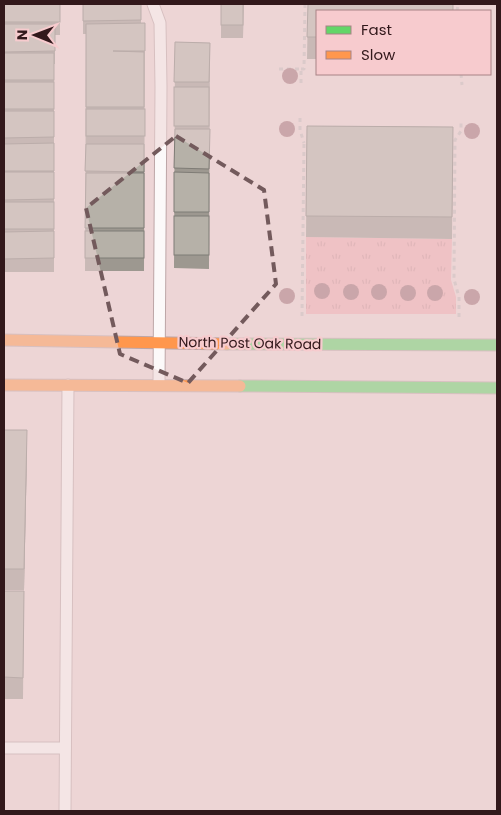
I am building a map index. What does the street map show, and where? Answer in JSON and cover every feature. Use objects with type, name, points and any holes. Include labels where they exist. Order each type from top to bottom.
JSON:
[{"type":"main road","name":"North Post Oak Road","points":[[4,340],[497,345]]},
{"type":"main road","points":[[4,385],[497,388]]},
{"type":"lane","points":[[153,4],[160,23],[161,78],[159,386]]},
{"type":"lane","points":[[65,811],[68,385]]},
{"type":"lane","points":[[4,748],[66,748]]},
{"type":"path","points":[[278,69],[304,69],[305,4]]},
{"type":"path","points":[[304,57],[311,57]]},
{"type":"path","points":[[301,69],[301,83]]},
{"type":"path","points":[[461,75],[462,85]]},
{"type":"path","points":[[300,118],[300,130],[304,143],[302,318]]},
{"type":"path","points":[[459,318],[459,298],[454,279],[455,140],[461,131],[461,120]]},
{"type":"path","points":[[304,143],[313,143]]},
{"type":"path","points":[[446,145],[455,145]]},
{"type":"highlighted area","points":[[176,136],[264,190],[276,284],[188,383],[120,354],[86,208]]},
{"type":"green space","points":[[306,237],[452,239],[451,280],[456,297],[456,314],[306,314]]},
{"type":"building","points":[[4,4],[60,4],[60,22],[4,22]]},
{"type":"building","points":[[83,4],[141,4],[141,20],[83,21]]},
{"type":"building","points":[[221,4],[243,4],[243,25],[221,25]]},
{"type":"building","points":[[308,4],[453,4],[453,10],[316,10],[316,37],[307,37]]},
{"type":"building","points":[[145,23],[145,51],[113,51],[144,52],[144,107],[86,107],[86,24]]},
{"type":"building","points":[[4,24],[55,24],[55,51],[4,52]]},
{"type":"building","points":[[175,42],[210,43],[209,82],[174,82]]},
{"type":"building","points":[[4,53],[54,53],[54,80],[4,80]]},
{"type":"building","points":[[4,82],[54,82],[54,109],[4,109]]},
{"type":"building","points":[[174,87],[209,87],[209,126],[174,126]]},
{"type":"building","points":[[86,109],[145,109],[145,136],[86,136]]},
{"type":"building","points":[[4,111],[54,111],[54,137],[4,138]]},
{"type":"building","points":[[307,126],[453,127],[452,217],[306,216]]},
{"type":"building","points":[[175,129],[210,129],[209,169],[174,168]]},
{"type":"building","points":[[54,143],[54,171],[4,171],[4,144]]},
{"type":"building","points":[[86,144],[144,144],[144,172],[85,171]]},
{"type":"building","points":[[4,172],[54,172],[54,199],[4,200]]},
{"type":"building","points":[[174,172],[209,173],[209,212],[174,212]]},
{"type":"building","points":[[86,173],[144,173],[144,228],[85,228]]},
{"type":"building","points":[[4,202],[54,202],[54,229],[4,229]]},
{"type":"building","points":[[174,216],[209,216],[209,255],[174,255]]},
{"type":"building","points":[[54,231],[54,258],[4,259],[4,232]]},
{"type":"building","points":[[85,231],[144,231],[144,258],[85,258]]},
{"type":"building","points":[[4,430],[27,430],[24,569],[4,569]]},
{"type":"building","points":[[4,591],[24,591],[23,678],[4,677]]},
{"type":"traffic: fast","points":[[227,344],[497,345]]},
{"type":"traffic: fast","points":[[240,386],[497,388]]},
{"type":"traffic: slow","points":[[4,340],[227,344]]},
{"type":"traffic: slow","points":[[4,385],[240,386]]}]
